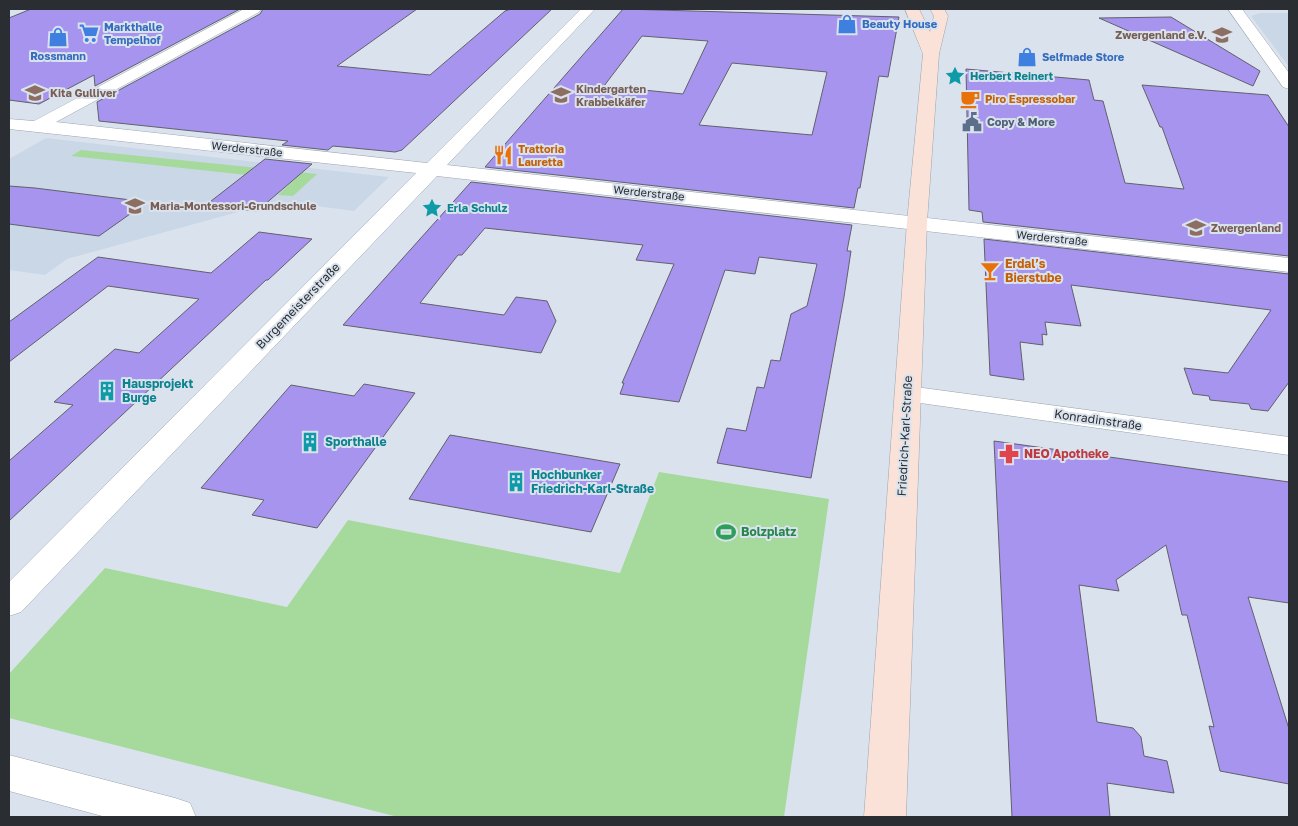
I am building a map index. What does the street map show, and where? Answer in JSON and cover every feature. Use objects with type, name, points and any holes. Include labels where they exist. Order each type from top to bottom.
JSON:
[{"type":"main road","name":"Friedrich-Karl-Straße","points":[[912,9],[931,54]]},
{"type":"main road","name":"Friedrich-Karl-Straße","points":[[885,817],[917,222],[931,54],[941,16],[937,9]]},
{"type":"street","points":[[9,142],[254,9]]},
{"type":"street","name":"Burgemeisterstraße","points":[[9,603],[588,9]]},
{"type":"street","points":[[1235,9],[1289,84]]},
{"type":"street","name":"Werderstraße","points":[[9,124],[917,222],[1289,265]]},
{"type":"street","name":"Konradinstraße","points":[[908,394],[1289,446]]},
{"type":"street","points":[[9,773],[175,817]]},
{"type":"shaded area","points":[[1260,13],[1289,13],[1289,67],[1251,16]]},
{"type":"shaded area","name":"Maria-Montessori-Grundschule","points":[[46,138],[389,177],[354,211],[278,201],[67,259],[45,275],[9,270],[9,159]]},
{"type":"green space","points":[[81,150],[317,174],[293,196],[278,195],[294,180],[71,156]]},
{"type":"green space","points":[[659,472],[829,499],[784,817],[398,817],[9,718],[9,674],[105,568],[287,607],[348,520],[620,573]]},
{"type":"building","points":[[31,9],[240,9],[95,86],[94,75],[39,104],[9,100],[9,18]]},
{"type":"building","points":[[263,9],[417,9],[337,66],[430,75],[505,11],[511,9],[552,9],[402,150],[395,152],[333,146],[328,150],[282,145],[288,141],[99,121],[97,102],[260,14]]},
{"type":"building","points":[[623,9],[899,17],[888,77],[879,76],[860,188],[858,188],[854,208],[485,167]],"holes":[[[642,36],[708,41],[683,94],[604,86]],[[732,63],[827,72],[812,135],[699,125]]]},
{"type":"building","points":[[1171,17],[1260,71],[1253,86],[1099,18]]},
{"type":"building","points":[[966,69],[1089,80],[1094,100],[1103,101],[1125,183],[1184,189],[1162,127],[1160,127],[1142,85],[1268,95],[1289,127],[1289,256],[983,222],[982,212],[969,210]]},
{"type":"building","points":[[265,159],[312,164],[257,211],[206,205]]},
{"type":"building","points":[[471,182],[852,225],[847,251],[851,251],[844,297],[811,478],[717,463],[727,428],[746,431],[757,387],[764,388],[771,360],[780,361],[791,314],[807,306],[817,264],[759,257],[755,274],[725,270],[679,402],[620,394],[624,383],[622,383],[674,264],[636,260],[643,245],[485,228],[462,255],[458,255],[420,303],[504,315],[516,297],[547,301],[556,321],[541,353],[343,325]]},
{"type":"building","points":[[9,186],[147,202],[99,236],[9,224]]},
{"type":"building","points":[[259,232],[312,239],[9,521],[9,461],[73,405],[54,402],[115,349],[139,353],[199,299],[108,286],[9,362],[9,322],[98,257],[211,273]]},
{"type":"building","points":[[984,239],[1289,274],[1289,382],[1268,411],[1251,409],[1249,404],[1210,400],[1209,396],[1193,394],[1184,368],[1228,373],[1271,310],[1071,285],[1081,326],[1045,322],[1047,335],[1042,334],[1043,345],[1020,342],[1024,380],[990,375]]},
{"type":"building","name":"Sporthalle","points":[[364,384],[415,393],[317,528],[252,515],[264,500],[201,488],[291,385],[354,396]]},
{"type":"building","name":"Hochbunker Friedrich-Karl-Straße","points":[[450,435],[620,464],[591,532],[409,499]]},
{"type":"building","points":[[994,441],[1289,482],[1289,603],[1248,597],[1289,729],[1289,784],[1220,771],[1209,726],[1214,727],[1187,615],[1182,615],[1166,545],[1116,580],[1119,591],[1079,585],[1097,722],[1133,728],[1141,737],[1144,756],[1167,761],[1174,793],[1107,783],[1110,817],[1012,817]]},
{"type":"place","name":"Beauty House","points":[[847,24]]},
{"type":"place","name":"Markthalle Tempelhof","points":[[89,33]]},
{"type":"place","name":"Zwergenland e.V.","points":[[1222,35]]},
{"type":"place","name":"Rossmann","points":[[58,37]]},
{"type":"place","name":"Selfmade Store","points":[[1027,57]]},
{"type":"place","name":"Herbert Reinert","points":[[955,76]]},
{"type":"place","name":"Kita Gulliver","points":[[35,93]]},
{"type":"place","name":"Kindergarten Krabbelkäfer","points":[[561,95]]},
{"type":"place","name":"Piro Espressobar","points":[[970,99]]},
{"type":"place","name":"Copy & More","points":[[972,122]]},
{"type":"place","name":"Trattoria Lauretta","points":[[503,155]]},
{"type":"place","name":"Maria-Montessori-Grundschule","points":[[135,206]]},
{"type":"place","name":"Erla Schulz","points":[[432,208]]},
{"type":"place","name":"Zwergenland","points":[[1196,228]]},
{"type":"place","name":"Erdal’s Bierstube","points":[[990,271]]},
{"type":"place","name":"Hausprojekt Burge","points":[[107,391]]},
{"type":"place","name":"Sporthalle","points":[[310,442]]},
{"type":"place","name":"NEO Apotheke","points":[[1009,454]]},
{"type":"place","name":"Hochbunker Friedrich-Karl-Straße","points":[[516,482]]},
{"type":"place","name":"Bolzplatz","points":[[726,532]]}]
